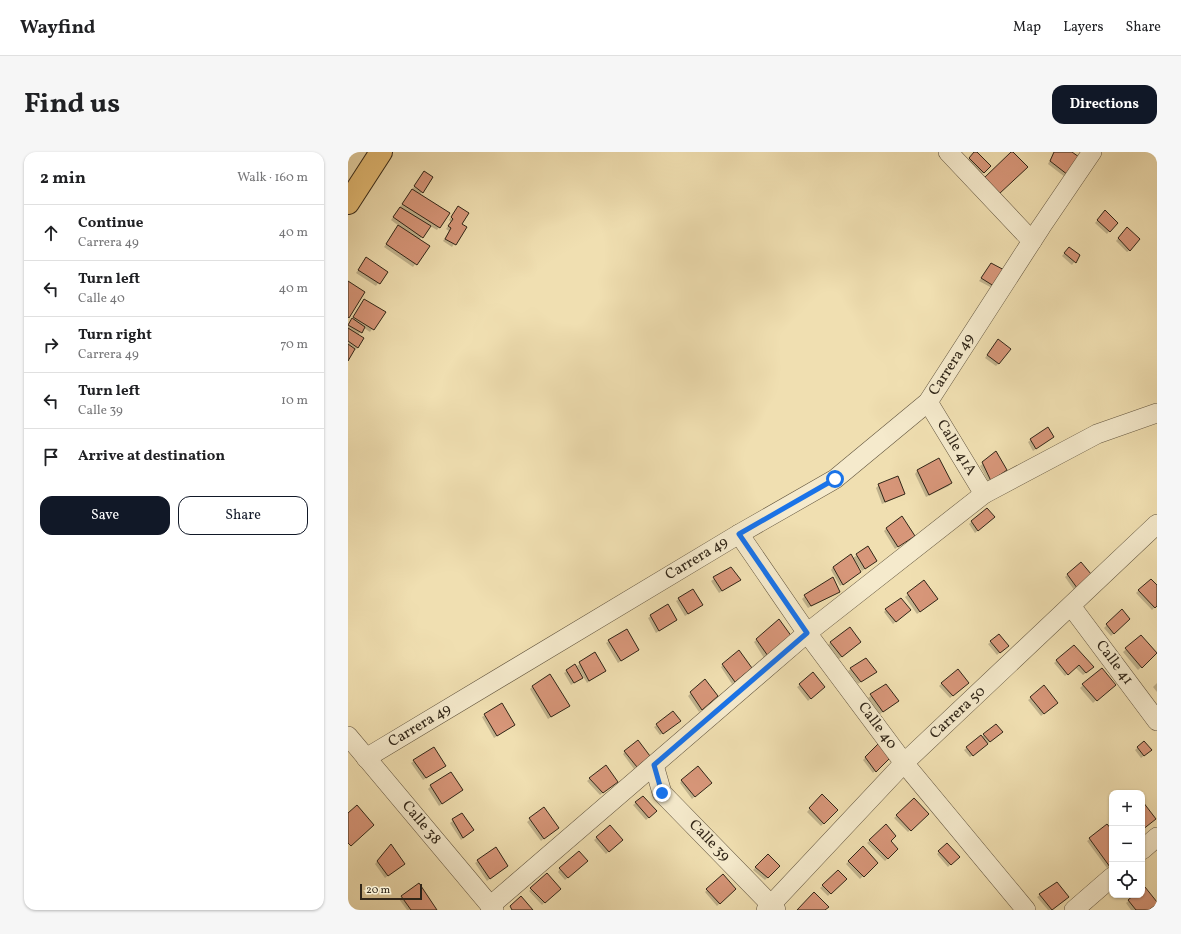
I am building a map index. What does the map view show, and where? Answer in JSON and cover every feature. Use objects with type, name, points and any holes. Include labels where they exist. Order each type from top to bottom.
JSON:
[{"type":"main road","points":[[348,203],[380,152]]},
{"type":"street","points":[[948,152],[1032,241]]},
{"type":"street","name":"Carrera 49","points":[[366,758],[739,534],[835,479],[928,402],[1089,153]]},
{"type":"street","name":"Calle 41A","points":[[928,402],[984,494]]},
{"type":"street","points":[[492,908],[807,633],[984,494],[1097,434],[1157,413]]},
{"type":"street","name":"Carrera 50","points":[[771,908],[904,763],[1157,524]]},
{"type":"street","name":"Calle 40","points":[[739,534],[807,633],[904,763],[1026,910]]},
{"type":"street","name":"Calle 41","points":[[1071,606],[1157,721]]},
{"type":"street","name":"Calle 38","points":[[348,738],[492,908]]},
{"type":"street","name":"Calle 39","points":[[654,765],[662,793],[771,908]]},
{"type":"street","points":[[1145,847],[1157,837]]},
{"type":"street","points":[[1074,910],[1109,880]]},
{"type":"building","points":[[974,152],[977,152],[991,166],[984,173],[969,158]]},
{"type":"building","points":[[1011,152],[1013,152],[1028,167],[999,194],[984,178]]},
{"type":"building","points":[[1054,152],[1072,152],[1079,157],[1068,175],[1050,161]]},
{"type":"building","points":[[424,171],[433,177],[423,193],[414,186]]},
{"type":"building","points":[[412,189],[450,213],[440,228],[402,204]]},
{"type":"building","points":[[458,206],[469,213],[462,224],[467,227],[456,245],[445,239],[451,228],[448,226],[453,219],[451,217]]},
{"type":"building","points":[[400,207],[431,226],[423,238],[393,217]]},
{"type":"building","points":[[1105,210],[1118,223],[1110,232],[1097,220]]},
{"type":"building","points":[[398,225],[430,246],[417,265],[386,244]]},
{"type":"building","points":[[1127,227],[1140,239],[1130,251],[1118,238]]},
{"type":"building","points":[[1069,247],[1080,255],[1076,263],[1064,253]]},
{"type":"building","points":[[366,257],[388,272],[380,284],[358,270]]},
{"type":"building","points":[[991,263],[1008,272],[997,288],[981,278]]},
{"type":"building","points":[[348,281],[365,292],[349,318],[348,317]]},
{"type":"building","points":[[364,299],[386,312],[374,330],[353,317]]},
{"type":"building","points":[[352,318],[365,327],[362,333],[348,325]]},
{"type":"building","points":[[348,328],[364,338],[358,348],[348,341]]},
{"type":"building","points":[[998,339],[1011,349],[999,364],[987,355]]},
{"type":"building","points":[[348,344],[355,349],[348,361]]},
{"type":"building","points":[[1048,427],[1054,437],[1036,449],[1030,439]]},
{"type":"building","points":[[996,451],[1007,470],[991,481],[982,462]]},
{"type":"building","points":[[939,458],[952,483],[929,495],[917,470]]},
{"type":"building","points":[[898,476],[905,494],[885,502],[878,484]]},
{"type":"building","points":[[987,508],[995,517],[978,531],[971,521]]},
{"type":"building","points":[[902,516],[915,536],[898,547],[886,528]]},
{"type":"building","points":[[868,546],[877,561],[865,569],[856,554]]},
{"type":"building","points":[[851,554],[861,572],[843,585],[833,567]]},
{"type":"building","points":[[1081,562],[1096,580],[1080,592],[1067,574]]},
{"type":"building","points":[[731,567],[741,580],[722,591],[713,577]]},
{"type":"building","points":[[833,577],[840,592],[811,606],[804,595]]},
{"type":"building","points":[[1151,579],[1157,585],[1157,606],[1155,608],[1138,590]]},
{"type":"building","points":[[924,580],[938,599],[920,612],[907,593]]},
{"type":"building","points":[[693,589],[703,605],[688,614],[678,598]]},
{"type":"building","points":[[901,598],[911,610],[896,622],[885,609]]},
{"type":"building","points":[[668,604],[677,620],[659,631],[650,615]]},
{"type":"building","points":[[1122,609],[1130,619],[1114,634],[1106,624]]},
{"type":"building","points":[[779,619],[792,637],[768,656],[756,639]]},
{"type":"building","points":[[850,627],[861,642],[842,657],[830,642]]},
{"type":"building","points":[[627,629],[639,650],[621,661],[608,640]]},
{"type":"building","points":[[999,634],[1009,646],[1000,653],[990,641]]},
{"type":"building","points":[[1141,635],[1157,653],[1142,668],[1125,648]]},
{"type":"building","points":[[1074,645],[1094,667],[1086,673],[1079,665],[1068,675],[1056,660]]},
{"type":"building","points":[[739,650],[752,668],[735,682],[722,664]]},
{"type":"building","points":[[595,652],[606,671],[589,681],[579,662]]},
{"type":"building","points":[[866,658],[877,672],[861,682],[850,668]]},
{"type":"building","points":[[575,664],[583,678],[574,683],[566,670]]},
{"type":"building","points":[[1102,668],[1116,685],[1097,701],[1082,684]]},
{"type":"building","points":[[958,669],[969,683],[953,696],[941,683]]},
{"type":"building","points":[[813,672],[825,687],[811,699],[799,684]]},
{"type":"building","points":[[550,674],[570,706],[551,717],[532,686]]},
{"type":"building","points":[[705,679],[718,696],[702,710],[690,692]]},
{"type":"building","points":[[886,684],[899,701],[883,712],[870,694]]},
{"type":"building","points":[[1044,685],[1058,703],[1044,714],[1030,697]]},
{"type":"building","points":[[502,703],[515,725],[497,736],[484,714]]},
{"type":"building","points":[[673,711],[681,721],[663,734],[656,724]]},
{"type":"building","points":[[996,724],[1003,732],[990,742],[983,734]]},
{"type":"building","points":[[981,735],[988,744],[973,756],[966,747]]},
{"type":"building","points":[[638,740],[650,756],[637,767],[624,751]]},
{"type":"building","points":[[1144,741],[1152,750],[1144,756],[1137,747]]},
{"type":"building","points":[[880,742],[892,756],[876,772],[865,757]]},
{"type":"building","points":[[434,747],[446,766],[426,778],[413,760]]},
{"type":"building","points":[[606,765],[618,782],[603,793],[589,778]]},
{"type":"building","points":[[698,766],[712,783],[695,797],[681,780]]},
{"type":"building","points":[[451,772],[463,790],[442,804],[430,785]]},
{"type":"building","points":[[822,794],[838,810],[824,824],[809,808]]},
{"type":"building","points":[[643,796],[657,811],[649,818],[635,802]]},
{"type":"building","points":[[914,798],[929,814],[911,831],[896,815]]},
{"type":"building","points":[[357,805],[374,825],[351,846],[348,843],[348,813]]},
{"type":"building","points":[[1145,805],[1156,819],[1145,828]]},
{"type":"building","points":[[544,807],[559,828],[544,839],[529,818]]},
{"type":"building","points":[[462,813],[474,830],[463,838],[452,819]]},
{"type":"building","points":[[886,824],[896,836],[891,841],[898,849],[888,859],[869,840]]},
{"type":"building","points":[[1107,824],[1109,826],[1109,866],[1089,838]]},
{"type":"building","points":[[610,825],[623,840],[609,852],[596,837]]},
{"type":"building","points":[[947,843],[960,857],[951,865],[938,851]]},
{"type":"building","points":[[391,844],[405,864],[388,876],[377,861]]},
{"type":"building","points":[[863,846],[878,863],[864,877],[848,861]]},
{"type":"building","points":[[496,847],[508,866],[490,879],[477,860]]},
{"type":"building","points":[[579,851],[588,861],[568,878],[559,868]]},
{"type":"building","points":[[768,854],[780,866],[768,878],[755,867]]},
{"type":"building","points":[[838,870],[847,879],[831,894],[822,885]]},
{"type":"building","points":[[547,873],[561,889],[545,903],[530,888]]},
{"type":"building","points":[[723,874],[736,889],[720,904],[706,889]]},
{"type":"building","points":[[1057,882],[1069,897],[1052,910],[1039,894]]},
{"type":"building","points":[[419,883],[437,910],[411,910],[401,896]]},
{"type":"building","points":[[1145,887],[1157,904],[1149,910],[1136,910],[1128,900],[1130,898],[1145,898]]},
{"type":"building","points":[[814,892],[829,907],[825,910],[797,910]]},
{"type":"building","points":[[521,896],[533,910],[512,910],[510,906]]},
{"type":"route","points":[[662,793],[654,765],[807,633],[739,534],[835,479]]}]
